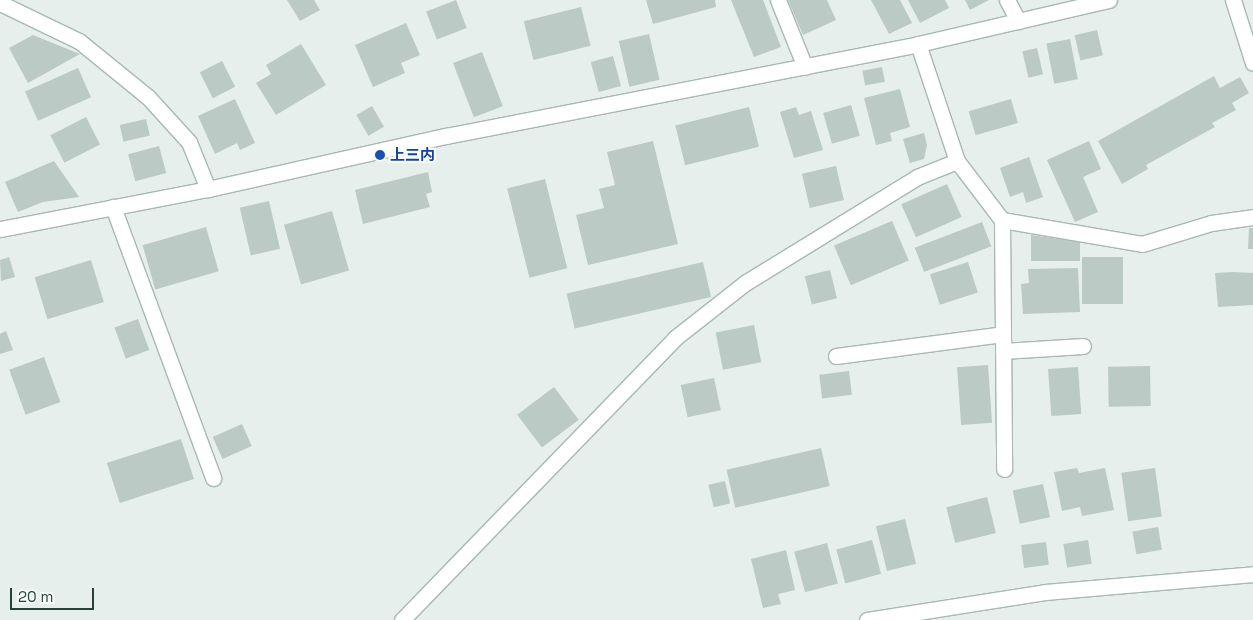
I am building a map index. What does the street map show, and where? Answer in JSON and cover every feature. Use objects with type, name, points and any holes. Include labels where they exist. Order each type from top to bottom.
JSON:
[{"type":"street","points":[[778,0],[804,67]]},
{"type":"street","points":[[1007,0],[1018,21]]},
{"type":"street","points":[[0,229],[208,189],[446,136],[918,44],[1109,0]]},
{"type":"street","points":[[1233,0],[1253,63]]},
{"type":"street","points":[[0,3],[79,41],[148,97],[189,142],[208,189]]},
{"type":"street","points":[[918,44],[957,161],[1002,220],[1004,469]]},
{"type":"street","points":[[402,620],[675,338],[744,283],[917,178],[957,161]]},
{"type":"street","points":[[113,207],[213,478]]},
{"type":"street","points":[[1002,220],[1142,244],[1211,223],[1253,217]]},
{"type":"street","points":[[836,356],[1003,334]]},
{"type":"street","points":[[1003,351],[1083,346]]},
{"type":"street","points":[[867,620],[1045,592],[1253,574]]},
{"type":"building","points":[[287,0],[314,0],[320,10],[300,21]]},
{"type":"building","points":[[456,0],[467,28],[437,39],[426,11]]},
{"type":"building","points":[[646,0],[715,0],[716,7],[653,24]]},
{"type":"building","points":[[731,0],[763,0],[781,47],[754,57]]},
{"type":"building","points":[[788,0],[827,0],[836,20],[803,35]]},
{"type":"building","points":[[871,0],[900,0],[912,23],[889,34]]},
{"type":"building","points":[[908,0],[945,0],[949,8],[920,23]]},
{"type":"building","points":[[965,0],[989,0],[970,10]]},
{"type":"building","points":[[581,7],[591,46],[533,60],[524,21]]},
{"type":"building","points":[[406,23],[420,55],[401,63],[405,73],[373,87],[355,45]]},
{"type":"building","points":[[1097,30],[1103,55],[1080,61],[1075,35]]},
{"type":"building","points":[[649,34],[660,80],[629,87],[619,41]]},
{"type":"building","points":[[33,35],[80,54],[28,83],[9,48]]},
{"type":"building","points":[[1070,39],[1078,79],[1054,84],[1046,44]]},
{"type":"building","points":[[301,44],[326,85],[276,115],[256,83],[271,74],[266,65]]},
{"type":"building","points":[[1037,48],[1043,74],[1028,78],[1022,51]]},
{"type":"building","points":[[482,52],[503,106],[474,117],[453,63]]},
{"type":"building","points":[[613,56],[621,86],[599,92],[591,62]]},
{"type":"building","points":[[222,61],[235,87],[213,98],[200,72]]},
{"type":"building","points":[[882,67],[885,82],[865,86],[862,71]]},
{"type":"building","points":[[78,68],[91,97],[38,121],[25,92]]},
{"type":"building","points":[[1214,76],[1220,88],[1240,77],[1249,93],[1232,103],[1236,110],[1212,123],[1215,127],[1146,165],[1148,169],[1122,184],[1098,141]]},
{"type":"building","points":[[900,89],[910,127],[890,133],[892,141],[876,145],[864,98]]},
{"type":"building","points":[[235,99],[255,143],[240,150],[237,143],[215,154],[198,116]]},
{"type":"building","points":[[1011,99],[1018,123],[976,135],[969,111]]},
{"type":"building","points":[[851,105],[860,136],[832,144],[823,113]]},
{"type":"building","points":[[372,106],[384,127],[368,136],[356,115]]},
{"type":"building","points":[[749,107],[759,147],[685,165],[675,125]]},
{"type":"building","points":[[796,107],[799,115],[811,111],[823,150],[794,158],[780,112]]},
{"type":"building","points":[[86,117],[100,145],[64,163],[50,135]]},
{"type":"building","points":[[146,119],[150,136],[124,142],[120,125]]},
{"type":"building","points":[[924,133],[927,145],[924,159],[910,163],[903,139]]},
{"type":"building","points":[[653,141],[678,244],[588,265],[576,215],[604,208],[599,189],[615,185],[607,152]]},
{"type":"building","points":[[1089,141],[1101,169],[1083,177],[1098,212],[1075,222],[1047,160]]},
{"type":"building","points":[[159,146],[166,173],[135,181],[128,154]]},
{"type":"building","points":[[1029,157],[1043,197],[1026,203],[1023,192],[1010,197],[1000,168]]},
{"type":"building","points":[[54,161],[79,197],[43,202],[18,212],[5,182]]},
{"type":"building","points":[[836,166],[844,200],[810,208],[802,174]]},
{"type":"building","points":[[428,172],[432,192],[426,194],[430,207],[363,224],[355,190]]},
{"type":"building","points":[[545,179],[567,268],[529,278],[507,188]]},
{"type":"building","points":[[947,184],[962,217],[916,237],[901,204]]},
{"type":"building","points":[[269,201],[280,249],[251,255],[240,208]]},
{"type":"building","points":[[332,211],[349,271],[301,284],[284,225]]},
{"type":"building","points":[[892,221],[909,261],[851,285],[834,246]]},
{"type":"building","points":[[982,222],[991,246],[924,272],[915,248]]},
{"type":"building","points":[[206,227],[219,271],[155,289],[143,245]]},
{"type":"building","points":[[1249,228],[1253,228],[1253,249],[1248,249]]},
{"type":"building","points":[[1031,235],[1080,242],[1080,261],[1031,261]]},
{"type":"building","points":[[9,257],[15,277],[1,281],[0,260]]},
{"type":"building","points":[[1082,257],[1123,257],[1123,304],[1082,304]]},
{"type":"building","points":[[91,260],[104,302],[47,319],[35,277]]},
{"type":"building","points":[[703,262],[711,297],[575,329],[567,293]]},
{"type":"building","points":[[968,262],[978,292],[940,305],[930,274]]},
{"type":"building","points":[[1078,268],[1080,312],[1023,314],[1021,284],[1029,283],[1028,269]]},
{"type":"building","points":[[830,270],[837,298],[812,304],[805,276]]},
{"type":"building","points":[[1215,273],[1253,273],[1253,305],[1218,307]]},
{"type":"building","points":[[138,319],[149,350],[126,359],[115,328]]},
{"type":"building","points":[[754,325],[761,362],[723,370],[716,332]]},
{"type":"building","points":[[6,331],[13,350],[0,354],[0,334]]},
{"type":"building","points":[[44,357],[60,402],[26,415],[9,370]]},
{"type":"building","points":[[988,365],[992,423],[961,425],[957,367]]},
{"type":"building","points":[[1150,366],[1151,406],[1109,407],[1108,367]]},
{"type":"building","points":[[1078,367],[1081,414],[1051,416],[1048,369]]},
{"type":"building","points":[[849,371],[852,395],[822,398],[819,375]]},
{"type":"building","points":[[714,378],[721,410],[688,417],[681,385]]},
{"type":"building","points":[[554,387],[579,420],[542,447],[517,415]]},
{"type":"building","points":[[242,424],[252,446],[223,459],[213,437]]},
{"type":"building","points":[[181,439],[194,479],[120,503],[107,463]]},
{"type":"building","points":[[821,448],[830,486],[735,508],[726,470]]},
{"type":"building","points":[[1077,468],[1079,473],[1105,468],[1114,510],[1082,516],[1080,507],[1062,511],[1054,472]]},
{"type":"building","points":[[1155,468],[1162,517],[1128,521],[1121,473]]},
{"type":"building","points":[[725,481],[730,503],[714,507],[708,485]]},
{"type":"building","points":[[1043,484],[1050,517],[1020,524],[1013,490]]},
{"type":"building","points":[[987,497],[996,533],[955,543],[946,507]]},
{"type":"building","points":[[905,519],[916,564],[887,571],[876,526]]},
{"type":"building","points":[[1158,527],[1162,550],[1136,554],[1132,532]]},
{"type":"building","points":[[872,540],[881,574],[845,583],[836,550]]},
{"type":"building","points":[[1088,540],[1092,564],[1067,568],[1063,544]]},
{"type":"building","points":[[1046,542],[1049,565],[1024,568],[1021,545]]},
{"type":"building","points":[[827,543],[838,584],[805,592],[794,552]]},
{"type":"building","points":[[786,550],[795,590],[778,594],[781,604],[763,608],[751,559]]},
{"type":"place","name":"上三内","points":[[380,155]]}]
